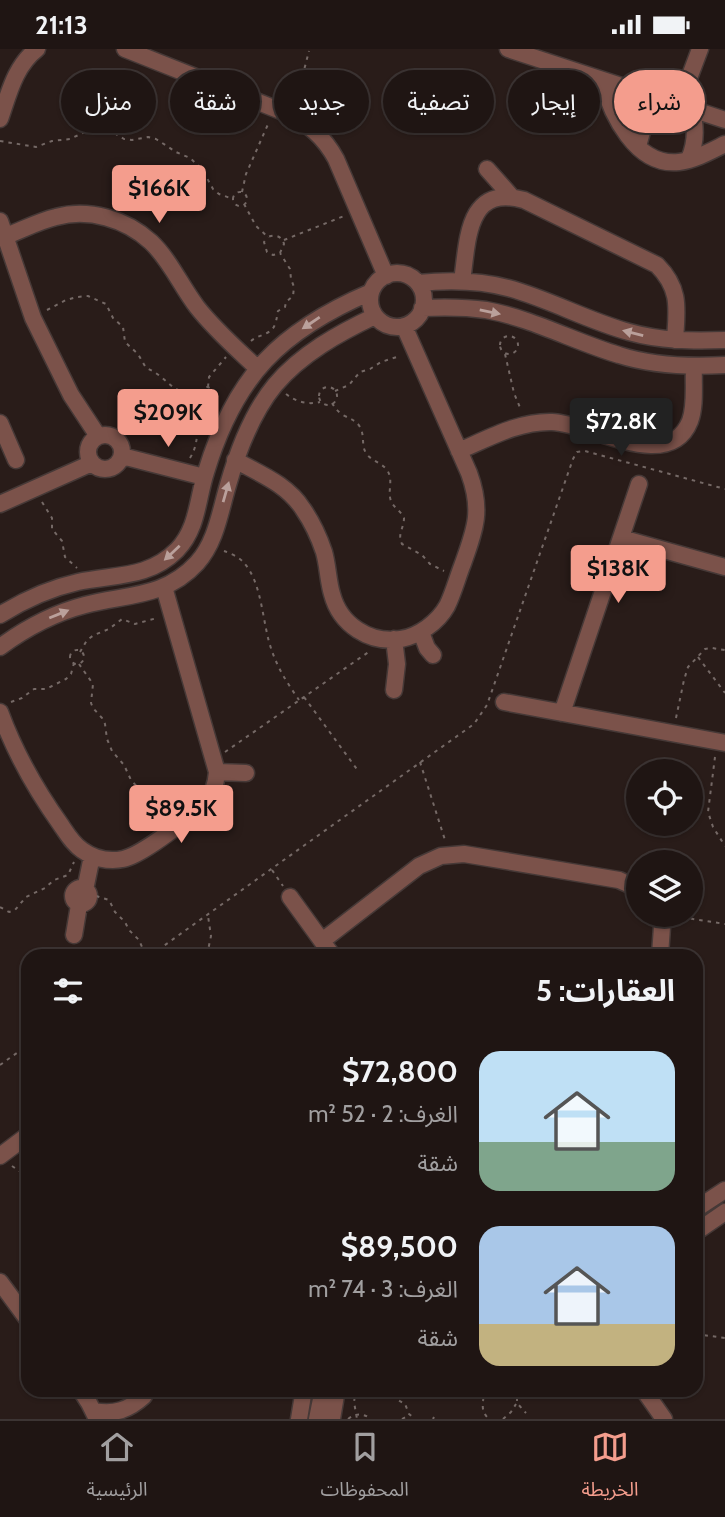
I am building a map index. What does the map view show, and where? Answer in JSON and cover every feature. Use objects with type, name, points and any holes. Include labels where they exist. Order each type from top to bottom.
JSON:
[{"type":"street","points":[[0,119],[15,76],[23,62],[37,49]]},
{"type":"street","points":[[125,49],[274,109]]},
{"type":"street","points":[[508,49],[614,84]]},
{"type":"street","points":[[692,70],[700,49]]},
{"type":"street","points":[[602,80],[611,109],[628,135],[646,154],[667,162],[678,162],[725,144]]},
{"type":"street","points":[[705,114],[725,120]]},
{"type":"street","points":[[318,133],[336,159],[386,276]]},
{"type":"street","points":[[638,146],[642,133]]},
{"type":"street","points":[[689,159],[696,133]]},
{"type":"street","points":[[487,169],[511,197]]},
{"type":"street","points":[[462,281],[470,226],[475,213],[497,198],[524,200],[657,265],[667,274],[677,299],[676,340]]},
{"type":"street","points":[[98,436],[75,402],[33,318],[3,229],[57,216],[82,214],[107,217],[131,227],[151,242],[214,327],[257,368]]},
{"type":"street","points":[[392,274],[406,275],[418,283],[424,300],[418,316],[412,322],[404,326],[388,325],[375,316],[370,305],[371,292],[379,280],[392,274]]},
{"type":"street","points":[[418,283],[487,283],[511,289],[617,329],[676,340],[725,340]]},
{"type":"street","points":[[0,615],[54,589],[85,581],[124,577],[163,562],[189,534],[197,516],[204,477],[213,448],[225,420],[257,368],[282,344],[310,323],[371,292]]},
{"type":"street","points":[[422,308],[456,307],[509,316],[620,356],[644,361],[694,367],[725,365]]},
{"type":"street","points":[[0,647],[18,634],[60,613],[83,605],[148,593],[182,577],[210,545],[235,460],[255,417],[275,385],[297,363],[321,345],[375,316]]},
{"type":"street","points":[[235,460],[285,487],[302,506],[315,528],[324,552],[332,595],[340,612],[352,626],[367,636],[390,640],[421,632],[435,621],[447,607],[473,537],[477,505],[474,489],[459,451],[404,326]]},
{"type":"street","points":[[459,451],[513,428],[540,422],[566,423],[638,444],[663,445],[684,432],[690,421],[693,409],[694,367]]},
{"type":"street","points":[[0,423],[16,460]]},
{"type":"street","points":[[98,436],[111,436],[120,443],[122,456],[117,465],[107,470],[101,469],[89,458],[89,445],[98,436]]},
{"type":"street","points":[[122,456],[204,477]]},
{"type":"street","points":[[0,504],[92,463]]},
{"type":"street","points":[[562,713],[639,484]]},
{"type":"street","points":[[621,538],[725,567]]},
{"type":"street","points":[[4,708],[18,753],[33,782],[50,810],[86,852],[107,860],[123,859],[137,854],[203,807],[216,785],[215,766],[164,587]]},
{"type":"street","points":[[421,632],[433,655]]},
{"type":"street","points":[[390,640],[397,664],[394,689]]},
{"type":"street","points":[[505,702],[721,743]]},
{"type":"street","points":[[215,766],[246,773]]},
{"type":"street","points":[[74,935],[84,897],[86,852]]},
{"type":"street","points":[[322,941],[419,866],[441,856],[464,854],[626,883]]},
{"type":"street","points":[[290,897],[328,949]]},
{"type":"street","points":[[661,949],[662,927]]},
{"type":"street","points":[[3,1159],[21,1142]]},
{"type":"street","points":[[703,1204],[725,1190]]},
{"type":"street","points":[[703,1227],[725,1212]]},
{"type":"street","points":[[0,1282],[21,1310]]},
{"type":"street","points":[[85,1397],[95,1415],[127,1409],[142,1397]]},
{"type":"street","points":[[143,1416],[145,1397]]},
{"type":"street","points":[[299,1419],[303,1397]]},
{"type":"street","points":[[317,1419],[321,1397]]},
{"type":"street","points":[[332,1419],[336,1397]]},
{"type":"street","points":[[649,1397],[664,1419]]},
{"type":"path","points":[[304,70],[309,51]]},
{"type":"path","points":[[242,192],[246,174],[274,122]]},
{"type":"path","points":[[0,141],[36,147],[52,141],[75,138],[98,129],[111,131],[124,139],[156,139],[196,163],[219,194],[233,199],[236,204],[244,204]]},
{"type":"path","points":[[233,199],[236,194],[242,192]]},
{"type":"path","points":[[242,192],[246,196],[244,204],[256,226],[268,237]]},
{"type":"path","points":[[283,241],[358,210]]},
{"type":"path","points":[[275,235],[283,241],[280,253],[273,255],[267,252],[264,242],[268,237],[275,235]]},
{"type":"path","points":[[208,387],[209,377],[226,357],[239,351],[254,337],[272,330],[278,311],[285,307],[286,302],[293,296],[290,269],[280,253]]},
{"type":"path","points":[[33,318],[65,300],[83,296],[95,298],[109,307],[113,318],[123,327],[125,342],[141,358],[146,368],[155,371],[180,392],[201,394],[206,399]]},
{"type":"path","points":[[505,354],[517,349],[518,342],[513,337],[503,337],[499,342],[500,349],[505,354],[514,393],[526,424]]},
{"type":"path","points":[[335,391],[349,385],[360,372],[415,351]]},
{"type":"path","points":[[275,385],[296,401],[304,403],[332,403],[336,399],[335,391],[330,387],[324,388],[320,393],[321,401]]},
{"type":"path","points":[[201,394],[203,388],[208,387]]},
{"type":"path","points":[[206,399],[213,394],[208,387]]},
{"type":"path","points":[[184,472],[196,447],[199,422],[206,399]]},
{"type":"path","points":[[332,403],[337,411],[353,419],[360,428],[367,456],[386,469],[391,481],[391,502],[404,518],[400,535],[402,544],[422,555],[435,568],[459,575]]},
{"type":"path","points":[[160,949],[474,724],[487,705],[577,452],[585,451],[725,489]]},
{"type":"path","points":[[35,488],[50,515],[52,529],[62,541],[65,557],[85,581]]},
{"type":"path","points":[[210,545],[231,553],[243,562],[252,576],[271,651],[299,701]]},
{"type":"path","points":[[80,652],[87,640],[122,619],[140,624],[171,613]]},
{"type":"path","points":[[215,766],[299,701],[390,640]]},
{"type":"path","points":[[673,734],[688,667],[705,649],[725,650]]},
{"type":"path","points":[[80,652],[75,651],[70,660],[79,664],[93,684],[93,708],[102,717],[112,751],[169,831]]},
{"type":"path","points":[[79,664],[83,659],[80,652]]},
{"type":"path","points":[[698,657],[725,693]]},
{"type":"path","points":[[4,708],[34,688],[46,689],[66,679],[71,674],[74,663]]},
{"type":"path","points":[[304,698],[359,772]]},
{"type":"path","points":[[721,743],[708,812],[713,827],[725,846]]},
{"type":"path","points":[[420,761],[445,841],[441,856]]},
{"type":"path","points":[[0,908],[9,912],[15,910],[26,897],[68,875],[86,852]]},
{"type":"path","points":[[271,869],[290,897]]},
{"type":"path","points":[[84,897],[99,896],[109,900],[142,947]]},
{"type":"path","points":[[208,916],[211,936],[208,949]]},
{"type":"path","points":[[703,920],[725,924]]},
{"type":"path","points":[[0,1066],[21,1050]]},
{"type":"path","points":[[3,1159],[21,1172]]},
{"type":"path","points":[[703,1335],[725,1338]]},
{"type":"path","points":[[355,1397],[357,1419]]},
{"type":"path","points":[[393,1397],[405,1404],[409,1414],[415,1419]]},
{"type":"path","points":[[483,1397],[482,1408],[489,1419]]},
{"type":"path","points":[[503,1419],[517,1403],[517,1397]]},
{"type":"path","points":[[517,1403],[526,1413]]},
{"type":"path","points":[[348,1419],[357,1414],[371,1419]]},
{"type":"path","points":[[402,1419],[409,1414]]}]
